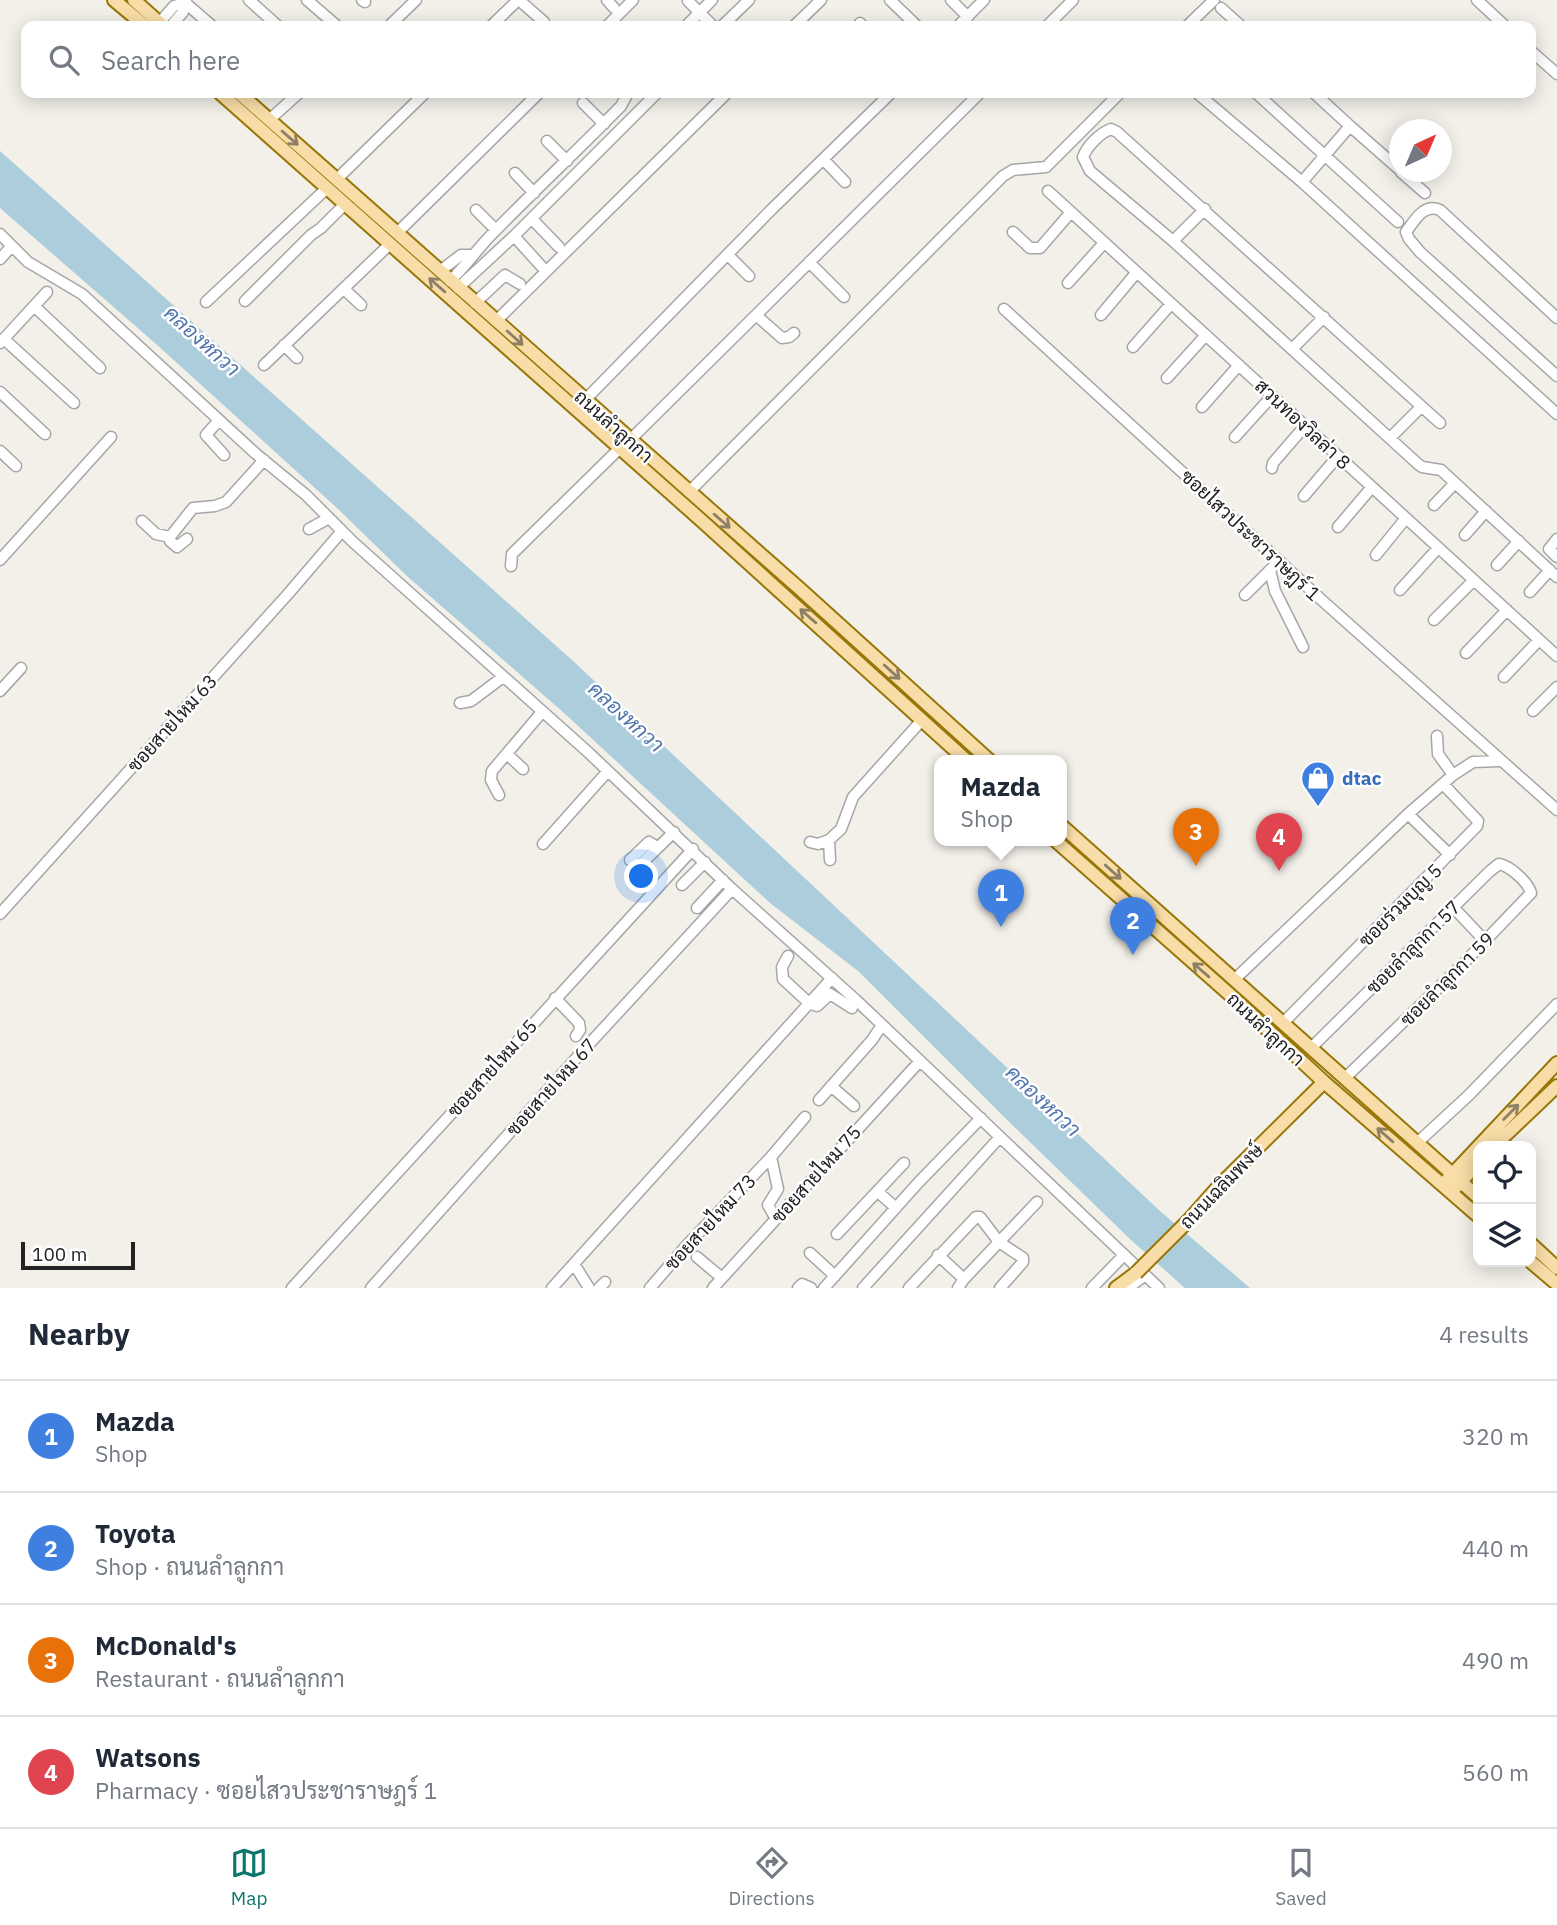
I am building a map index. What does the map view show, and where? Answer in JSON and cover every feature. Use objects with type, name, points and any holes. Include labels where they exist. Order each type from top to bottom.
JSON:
[{"type":"main road","points":[[114,0],[139,21]]},
{"type":"main road","points":[[134,0],[160,21]]},
{"type":"main road","name":"ถนนลำลูกกา","points":[[226,98],[332,184],[625,444],[960,755]]},
{"type":"main road","name":"ถนนลำลูกกา","points":[[245,98],[332,184],[345,204],[440,271],[585,400],[625,444],[689,492],[983,755]]},
{"type":"main road","name":"ถนนลำลูกกา","points":[[1067,830],[1466,1186]]},
{"type":"main road","name":"ถนนลำลูกกา","points":[[1062,846],[1473,1212]]},
{"type":"main road","points":[[1466,1186],[1471,1165],[1557,1063]]},
{"type":"main road","name":"ถนนเฉลิมพงษ์","points":[[1116,1288],[1140,1274],[1226,1179],[1324,1082]]},
{"type":"main road","points":[[1499,1141],[1557,1086]]},
{"type":"main road","points":[[1435,1158],[1471,1165]]},
{"type":"main road","points":[[1466,1186],[1471,1165]]},
{"type":"main road","points":[[1447,1189],[1466,1186]]},
{"type":"main road","points":[[1536,1250],[1552,1269],[1557,1284]]},
{"type":"street","points":[[249,0],[272,21]]},
{"type":"street","points":[[307,0],[331,21]]},
{"type":"street","points":[[394,21],[416,0]]},
{"type":"street","points":[[496,21],[518,0],[542,21]]},
{"type":"street","points":[[612,21],[633,0]]},
{"type":"street","points":[[691,21],[712,0]]},
{"type":"street","points":[[727,21],[749,0]]},
{"type":"street","points":[[799,21],[821,0]]},
{"type":"street","points":[[890,0],[912,21]]},
{"type":"street","points":[[951,0],[968,17]]},
{"type":"street","points":[[964,21],[984,0]]},
{"type":"street","points":[[1052,21],[1073,0]]},
{"type":"street","points":[[1477,0],[1500,21]]},
{"type":"street","points":[[167,21],[174,6],[183,2],[206,21]]},
{"type":"street","points":[[688,2],[708,21]]},
{"type":"street","points":[[1194,21],[1217,4],[1231,21]]},
{"type":"street","points":[[1536,55],[1557,74]]},
{"type":"street","points":[[269,120],[293,98]]},
{"type":"street","points":[[206,302],[420,98]]},
{"type":"street","points":[[264,365],[344,289],[534,98]]},
{"type":"street","points":[[454,284],[470,263],[471,255],[604,124],[625,98]]},
{"type":"street","points":[[454,284],[514,236],[652,98]]},
{"type":"street","points":[[496,321],[722,98]]},
{"type":"street","points":[[585,400],[883,98]]},
{"type":"street","points":[[511,566],[512,554],[974,98]]},
{"type":"street","points":[[689,492],[1003,176],[1013,170],[1046,167],[1115,98]]},
{"type":"street","points":[[1204,98],[1302,183],[1557,414]]},
{"type":"street","points":[[1262,98],[1398,222]]},
{"type":"street","points":[[1319,98],[1389,161]]},
{"type":"street","points":[[583,103],[604,124]]},
{"type":"street","points":[[1302,183],[1350,126]]},
{"type":"street","points":[[1440,423],[1117,132],[1111,129],[1105,131],[1085,151],[1083,157],[1090,171],[1173,241],[1422,467],[1441,470],[1553,573],[1530,592]]},
{"type":"street","points":[[547,141],[567,161]]},
{"type":"street","points":[[823,159],[845,182]]},
{"type":"street","points":[[515,173],[534,193]]},
{"type":"street","points":[[1412,182],[1425,194]]},
{"type":"street","name":"สวนทองวิลล่า 8","points":[[1048,191],[1557,656]]},
{"type":"street","points":[[245,301],[345,204]]},
{"type":"street","points":[[1557,318],[1440,210],[1427,208],[1406,232],[1420,252],[1557,376]]},
{"type":"street","points":[[1173,241],[1205,209]]},
{"type":"street","points":[[476,210],[496,230]]},
{"type":"street","points":[[1013,232],[1030,248],[1040,248],[1071,212]]},
{"type":"street","points":[[532,219],[559,247]]},
{"type":"street","points":[[0,234],[34,267],[82,294],[608,771],[981,1118],[1140,1274],[1159,1288]]},
{"type":"street","points":[[514,236],[542,267]]},
{"type":"street","points":[[1068,283],[1104,243]]},
{"type":"street","points":[[0,258],[11,247]]},
{"type":"street","points":[[728,254],[749,276]]},
{"type":"street","points":[[440,271],[461,255],[471,255]]},
{"type":"street","points":[[809,262],[844,297]]},
{"type":"street","points":[[1101,315],[1137,272]]},
{"type":"street","points":[[475,303],[505,275],[520,284]]},
{"type":"street","points":[[344,289],[360,304]]},
{"type":"street","points":[[47,292],[2,342],[74,403]]},
{"type":"street","points":[[1133,347],[1171,304]]},
{"type":"street","points":[[34,306],[100,368]]},
{"type":"street","name":"ซอยไสวประชาราษฎร์ 1","points":[[1004,309],[1499,761],[1557,810]]},
{"type":"street","points":[[756,315],[782,338],[794,334]]},
{"type":"street","points":[[1292,349],[1324,317]]},
{"type":"street","points":[[1167,378],[1206,335]]},
{"type":"street","points":[[284,345],[297,358]]},
{"type":"street","points":[[1202,407],[1239,365]]},
{"type":"street","points":[[0,391],[45,434]]},
{"type":"street","points":[[1235,437],[1272,396]]},
{"type":"street","points":[[1390,438],[1421,407]]},
{"type":"street","points":[[219,420],[206,435],[223,455]]},
{"type":"street","points":[[1272,468],[1273,463],[1305,426]]},
{"type":"street","points":[[0,560],[111,438]]},
{"type":"street","points":[[0,452],[16,467]]},
{"type":"street","points":[[1304,496],[1338,456]]},
{"type":"street","points":[[170,537],[193,508],[226,502],[264,460]]},
{"type":"street","points":[[1434,505],[1455,483]]},
{"type":"street","points":[[1338,527],[1372,487]]},
{"type":"street","points":[[1465,535],[1486,511]]},
{"type":"street","points":[[309,529],[329,518]]},
{"type":"street","points":[[1376,555],[1406,518]]},
{"type":"street","points":[[142,522],[156,534],[170,537]]},
{"type":"street","name":"ซอยสายไหม 63","points":[[0,914],[342,531]]},
{"type":"street","points":[[170,537],[170,541],[177,547],[187,539]]},
{"type":"street","points":[[1557,539],[1549,548],[1557,557]]},
{"type":"street","points":[[1497,565],[1519,541]]},
{"type":"street","points":[[1401,590],[1438,548]]},
{"type":"street","points":[[1245,595],[1279,561]]},
{"type":"street","points":[[1270,570],[1275,591],[1303,647]]},
{"type":"street","points":[[1434,620],[1474,580]]},
{"type":"street","points":[[1466,653],[1507,610]]},
{"type":"street","points":[[1504,677],[1539,640]]},
{"type":"street","points":[[0,691],[21,668]]},
{"type":"street","points":[[460,703],[471,701],[503,677]]},
{"type":"street","points":[[1533,710],[1557,687]]},
{"type":"street","points":[[499,795],[492,785],[491,774],[542,712]]},
{"type":"street","points":[[810,842],[818,844],[829,840],[841,829],[853,797],[922,720]]},
{"type":"street","points":[[1437,736],[1438,754],[1453,775]]},
{"type":"street","points":[[507,754],[523,769]]},
{"type":"street","points":[[1235,979],[1408,814],[1453,775],[1473,762],[1499,761]]},
{"type":"street","points":[[544,844],[608,771]]},
{"type":"street","name":"ซอยร่วมบุญ 5","points":[[1283,1023],[1478,824],[1443,784]]},
{"type":"street","points":[[1408,814],[1450,855]]},
{"type":"street","points":[[640,865],[674,832]]},
{"type":"street","points":[[829,840],[830,860]]},
{"type":"street","points":[[630,860],[649,842],[657,847]]},
{"type":"street","name":"ซอยสายไหม 65","points":[[292,1288],[692,849]]},
{"type":"street","points":[[682,885],[705,862]]},
{"type":"street","name":"ซอยลำลูกกา 57","points":[[1311,1048],[1499,864],[1506,866],[1517,876]]},
{"type":"street","name":"ซอยลำลูกกา 59","points":[[1345,1078],[1531,893],[1529,887],[1517,876]]},
{"type":"street","points":[[697,908],[723,880]]},
{"type":"street","name":"ซอยสายไหม 67","points":[[372,1288],[732,888]]},
{"type":"street","points":[[1453,907],[1485,941]]},
{"type":"street","points":[[788,956],[782,967],[783,979],[809,1003],[817,1006],[830,994],[852,1008]]},
{"type":"street","points":[[552,1288],[832,978]]},
{"type":"street","points":[[555,998],[579,1023],[580,1030],[576,1036]]},
{"type":"street","points":[[1417,1143],[1469,1096],[1557,1004]]},
{"type":"street","points":[[819,1100],[882,1025]]},
{"type":"street","points":[[872,1040],[892,1034]]},
{"type":"street","name":"ซอยสายไหม 75","points":[[713,1288],[920,1061]]},
{"type":"street","points":[[831,1086],[854,1106]]},
{"type":"street","name":"ซอยสายไหม 73","points":[[650,1288],[805,1117]]},
{"type":"street","points":[[824,1288],[981,1118]]},
{"type":"street","points":[[863,1288],[1000,1137]]},
{"type":"street","points":[[771,1157],[779,1189],[768,1205],[776,1219]]},
{"type":"street","points":[[837,1234],[904,1163]]},
{"type":"street","points":[[878,1192],[896,1208]]},
{"type":"street","points":[[938,1255],[961,1283],[1037,1202]]},
{"type":"street","points":[[909,1288],[976,1217],[980,1217],[999,1242],[1023,1258],[1023,1262],[1000,1288]]},
{"type":"street","points":[[810,1253],[835,1276]]},
{"type":"street","points":[[1092,1288],[1123,1256]]},
{"type":"street","points":[[697,1257],[722,1278]]},
{"type":"street","points":[[575,1264],[589,1288]]},
{"type":"street","points":[[1128,1288],[1140,1274]]},
{"type":"street","points":[[798,1288],[802,1284],[811,1288]]},
{"type":"water","name":"คลองหกวา","points":[[0,151],[572,660],[1160,1211],[1250,1288],[1185,1288],[1131,1240],[858,971],[770,903],[563,712],[408,577],[337,508],[156,344],[0,208]]},
{"type":"place","name":"dtac","points":[[1318,808]]},
{"type":"place","name":"McDonald's","points":[[1196,866]]},
{"type":"place","name":"Watsons","points":[[1279,871]]},
{"type":"place","name":"Mazda","points":[[1001,927]]},
{"type":"place","name":"Toyota","points":[[1133,955]]}]
